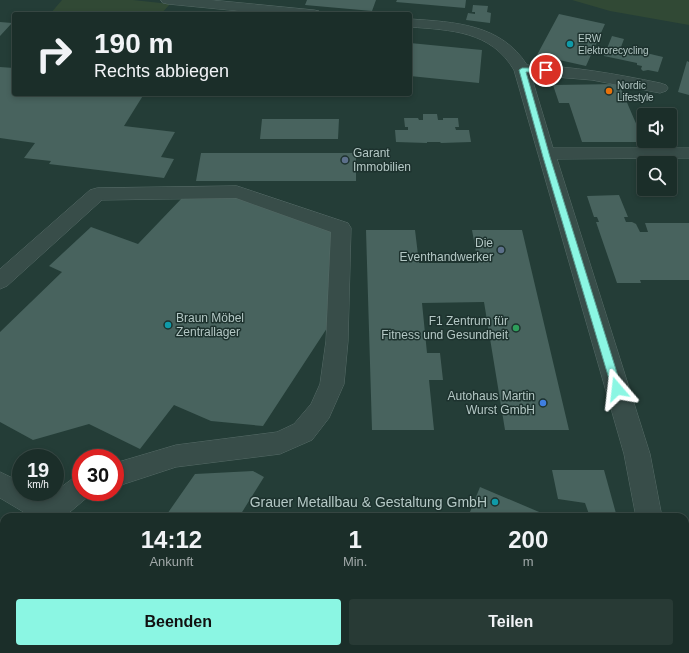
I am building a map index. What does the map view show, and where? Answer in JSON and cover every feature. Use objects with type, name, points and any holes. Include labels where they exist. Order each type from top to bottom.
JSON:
[{"type":"street","points":[[168,0],[293,12]]},
{"type":"street","points":[[412,23],[460,29],[488,37],[510,50],[522,70],[637,454],[648,513]]},
{"type":"street","points":[[522,70],[589,73],[660,88]]},
{"type":"street","points":[[546,154],[689,153]]},
{"type":"street","points":[[0,281],[97,194],[238,192],[341,228],[337,340],[332,384],[320,411],[303,432],[280,443],[176,456],[124,472]]},
{"type":"street","points":[[0,484],[46,513]]},
{"type":"street","points":[[49,513],[72,495]]},
{"type":"green space","points":[[62,0],[133,0],[170,4],[163,12],[52,12]]},
{"type":"green space","points":[[572,0],[689,0],[689,25],[610,11]]},
{"type":"building","points":[[307,0],[376,0],[372,11],[305,5]]},
{"type":"building","points":[[397,0],[466,0],[465,8],[396,2]]},
{"type":"building","points":[[473,5],[488,6],[487,12],[491,13],[490,23],[466,20],[468,13],[475,14],[475,12],[472,12]]},
{"type":"building","name":"ERW Elektrorecycling","points":[[559,14],[605,24],[586,66],[537,55]]},
{"type":"building","points":[[0,22],[12,23],[0,36]]},
{"type":"building","points":[[612,36],[624,39],[621,47],[663,57],[658,72],[648,70],[643,71],[641,69],[642,66],[637,65],[637,63],[604,56]]},
{"type":"building","points":[[412,43],[482,50],[479,83],[412,76]]},
{"type":"building","points":[[687,61],[689,62],[689,95],[678,92]]},
{"type":"building","points":[[0,67],[12,68],[12,96],[143,96],[124,126],[175,132],[161,157],[174,159],[164,178],[49,164],[51,161],[24,158],[35,143],[0,138]]},
{"type":"building","points":[[619,84],[637,126],[637,142],[582,142],[569,103],[559,103],[553,85]]},
{"type":"building","points":[[423,114],[437,114],[438,120],[443,120],[443,118],[458,118],[459,127],[455,127],[456,130],[469,130],[471,142],[396,142],[395,130],[408,130],[408,127],[405,127],[404,118],[418,118],[419,120],[423,120]]},
{"type":"building","points":[[262,119],[339,119],[338,139],[260,139]]},
{"type":"building","points":[[201,153],[356,153],[356,181],[196,181]]},
{"type":"building","points":[[619,195],[628,217],[624,217],[626,222],[636,224],[640,232],[648,232],[645,223],[689,223],[689,280],[640,280],[641,283],[617,283],[596,222],[599,222],[597,217],[594,217],[587,196]]},
{"type":"building","name":"Braun Möbel Zentrallager","points":[[183,197],[238,197],[335,231],[333,319],[263,426],[211,421],[174,405],[140,449],[89,424],[33,440],[0,422],[0,332],[62,272],[49,266],[91,227],[138,244]]},
{"type":"building","name":"F1 Zentrum für Fitness und Gesundheit","points":[[366,230],[415,230],[419,263],[478,263],[472,230],[522,230],[569,430],[505,430],[484,302],[422,303],[427,353],[440,353],[443,380],[429,380],[434,430],[372,430]]},
{"type":"building","points":[[552,470],[604,470],[616,513],[589,513],[585,503],[558,499]]},
{"type":"building","points":[[253,471],[264,477],[242,513],[168,513],[195,474]]},
{"type":"building","name":"Grauer Metallbau & Gestaltung GmbH","points":[[480,487],[542,513],[470,513]]},
{"type":"place","name":"ERW Elektrorecycling","points":[[570,44]]},
{"type":"place","name":"Nordic Lifestyle","points":[[609,91]]},
{"type":"place","name":"Garant Immobilien","points":[[345,160]]},
{"type":"place","name":"Die Eventhandwerker","points":[[501,250]]},
{"type":"place","name":"Braun Möbel Zentrallager","points":[[168,325]]},
{"type":"place","name":"F1 Zentrum für Fitness und Gesundheit","points":[[516,328]]},
{"type":"place","name":"Autohaus Martin Wurst GmbH","points":[[543,403]]},
{"type":"place","name":"Grauer Metallbau & Gestaltung GmbH","points":[[495,502]]},
{"type":"route","points":[[546,70],[522,70],[617,389]]}]
